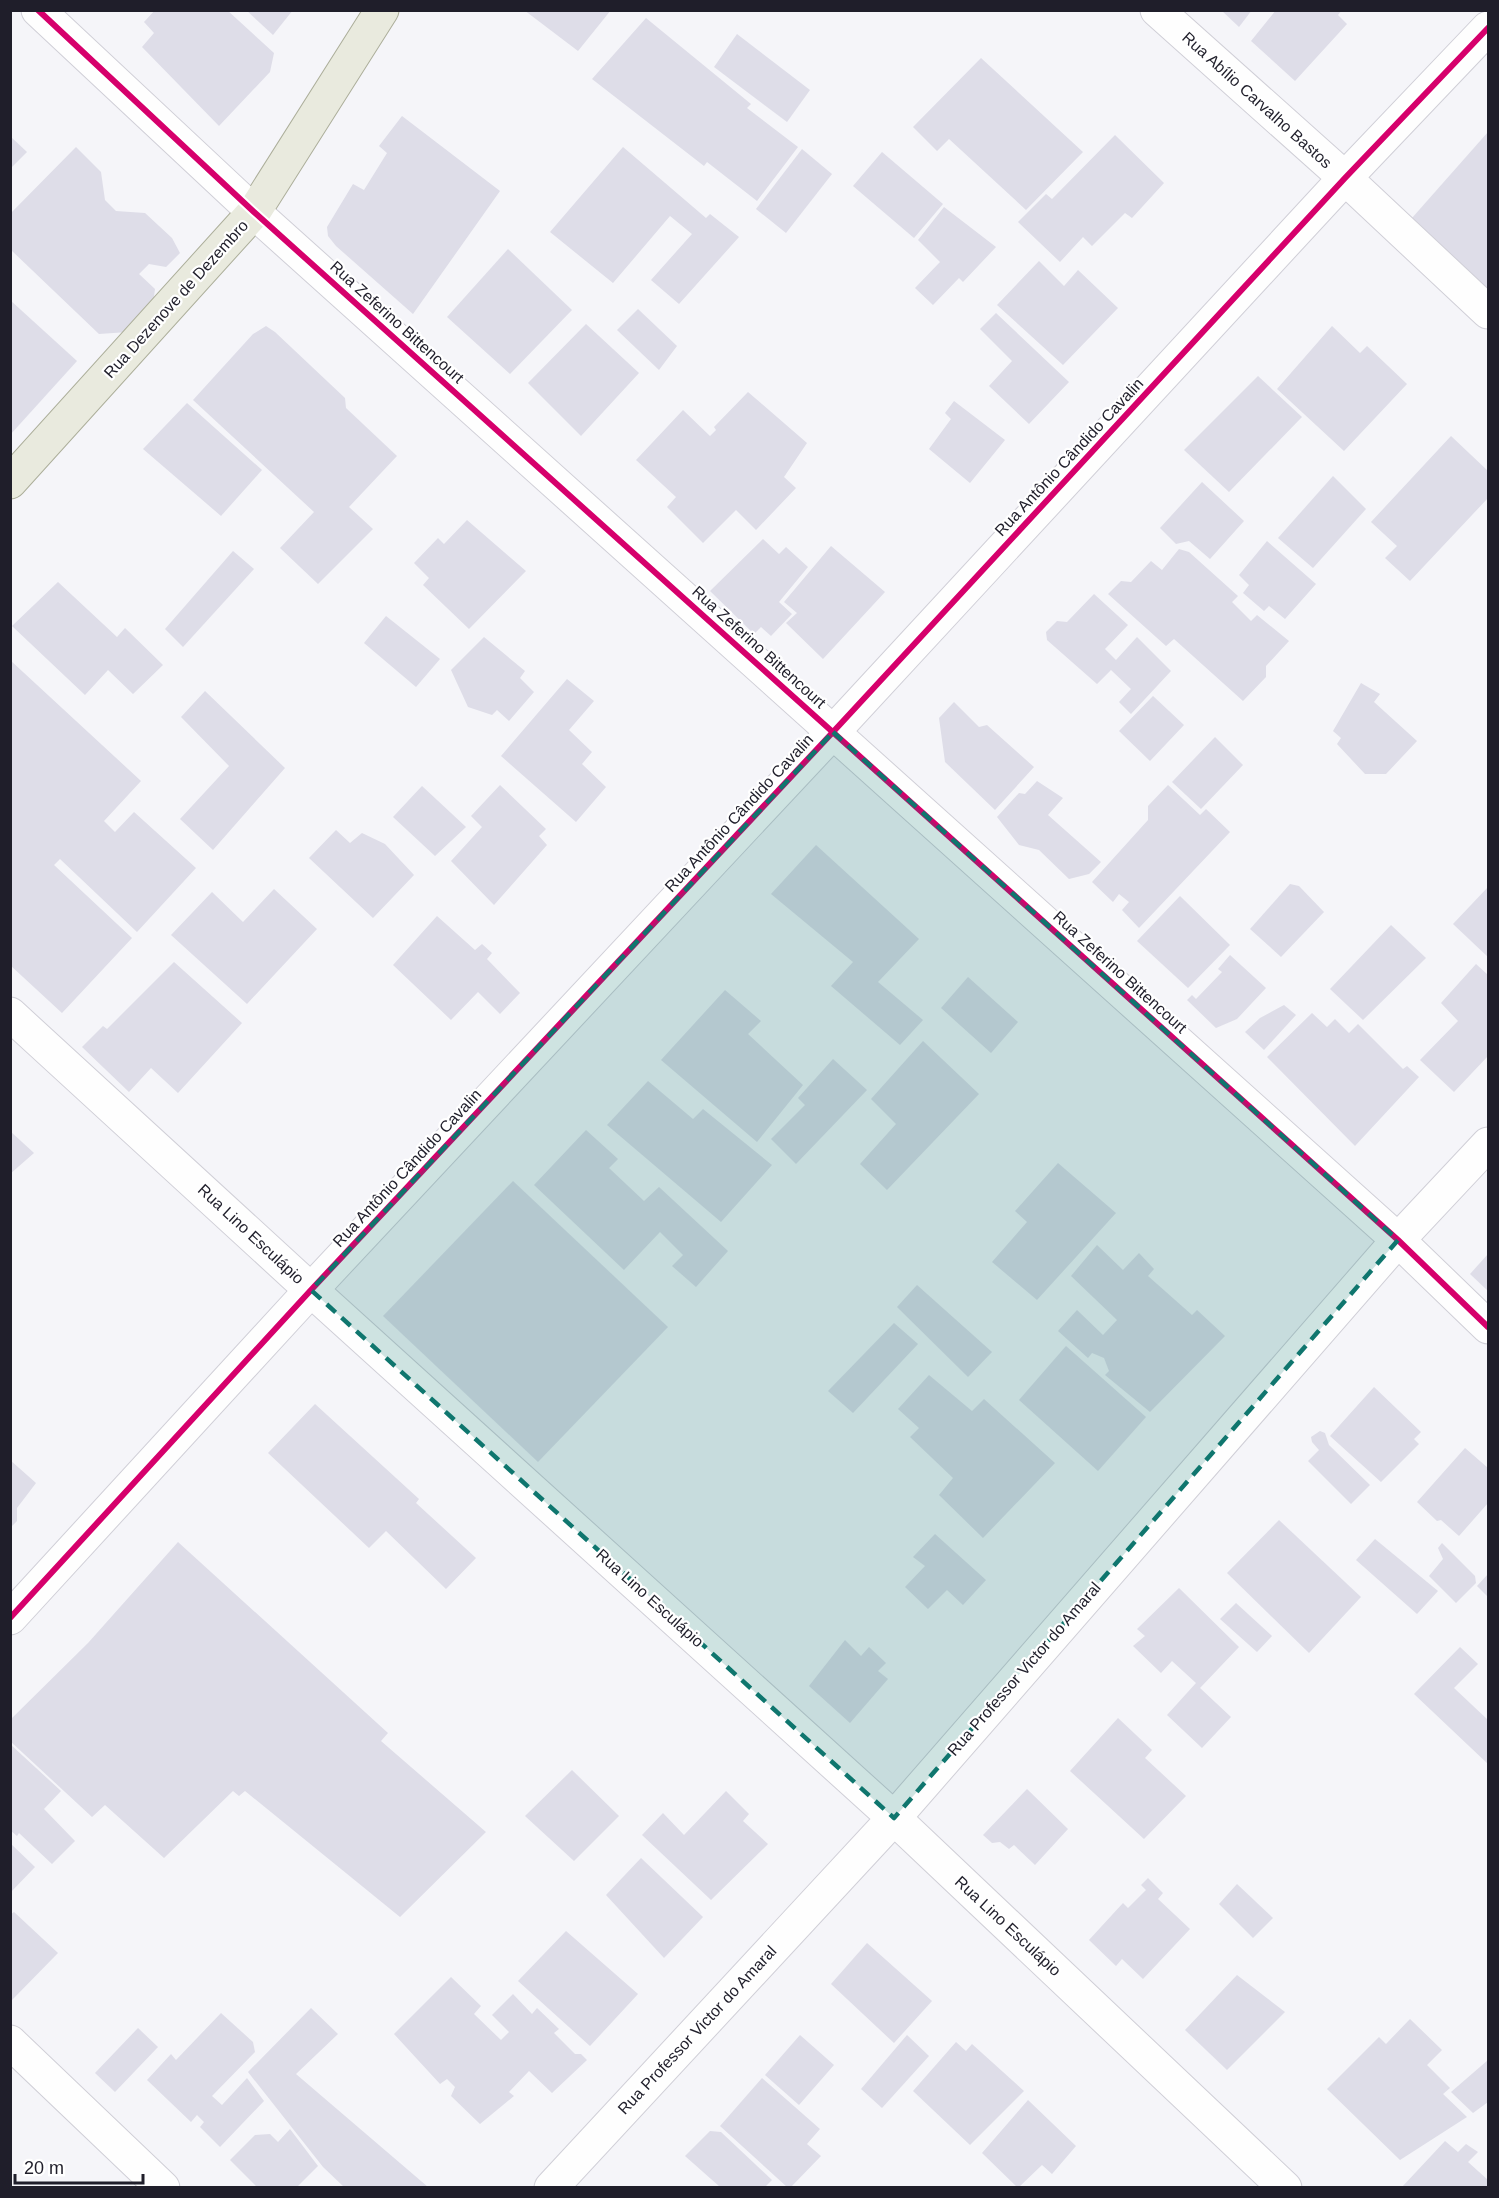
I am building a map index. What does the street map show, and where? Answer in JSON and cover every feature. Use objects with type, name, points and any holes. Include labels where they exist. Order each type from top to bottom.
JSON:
[{"type":"main road","name":"Rua Dezenove de Dezembro","points":[[10,482],[254,212],[382,10]]},
{"type":"street","name":"Rua Zeferino Bittencourt","points":[[38,10],[254,212],[1398,1240],[1488,1328]]},
{"type":"street","name":"Rua Abílio Carvalho Bastos","points":[[1157,10],[1345,178],[1488,312]]},
{"type":"street","name":"Rua Antônio Cândido Cavalin","points":[[10,1618],[311,1290],[833,732],[1345,178],[1488,28]]},
{"type":"street","name":"Rua Lino Esculápio","points":[[10,1014],[894,1818],[1285,2187]]},
{"type":"street","name":"Rua Professor Victor do Amaral","points":[[551,2187],[894,1818],[1398,1240],[1488,1144]]},
{"type":"street","points":[[10,2042],[163,2187]]},
{"type":"highlighted area","points":[[833,732],[1398,1240],[894,1818],[311,1290]]},
{"type":"building","points":[[155,10],[227,10],[274,53],[270,72],[219,126],[142,47],[154,33],[144,22]]},
{"type":"building","points":[[246,10],[293,10],[273,35]]},
{"type":"building","points":[[524,10],[611,10],[578,51]]},
{"type":"building","points":[[1221,10],[1252,10],[1239,27]]},
{"type":"building","points":[[1276,10],[1342,10],[1338,15],[1347,24],[1295,81],[1251,41]]},
{"type":"building","points":[[646,18],[751,104],[747,108],[798,147],[757,201],[707,162],[704,166],[592,79]]},
{"type":"building","points":[[737,34],[810,90],[787,122],[714,67]]},
{"type":"building","points":[[981,58],[1083,152],[1026,210],[949,139],[937,151],[913,127]]},
{"type":"building","points":[[402,116],[500,191],[413,314],[336,246],[328,236],[327,227],[353,184],[364,190],[387,153],[379,146]]},
{"type":"building","points":[[1488,132],[1488,289],[1412,218]]},
{"type":"building","points":[[1115,135],[1164,183],[1132,218],[1125,213],[1092,246],[1083,237],[1060,262],[1018,222],[1046,194],[1052,199]]},
{"type":"building","points":[[10,136],[27,152],[10,169]]},
{"type":"building","points":[[76,147],[101,172],[105,200],[116,211],[145,213],[172,238],[180,253],[166,267],[149,264],[139,274],[155,289],[153,304],[128,332],[99,334],[10,249],[10,214]]},
{"type":"building","points":[[623,147],[706,218],[710,214],[739,237],[679,304],[651,280],[692,234],[670,216],[613,283],[550,232]]},
{"type":"building","points":[[802,149],[832,174],[786,233],[756,209]]},
{"type":"building","points":[[882,152],[943,204],[914,238],[853,186]]},
{"type":"building","points":[[944,207],[996,247],[963,282],[959,278],[933,305],[915,288],[940,262],[918,240]]},
{"type":"building","points":[[508,249],[572,310],[510,374],[447,317]]},
{"type":"building","points":[[1039,261],[1064,286],[1078,270],[1118,308],[1063,365],[997,305]]},
{"type":"building","points":[[10,300],[77,361],[10,435]]},
{"type":"building","points":[[638,309],[677,346],[659,370],[617,330]]},
{"type":"building","points":[[996,313],[1069,382],[1029,424],[989,386],[1012,361],[980,329]]},
{"type":"building","points":[[586,324],[639,373],[581,436],[528,383]]},
{"type":"building","points":[[266,326],[345,398],[346,408],[397,456],[349,507],[373,529],[318,584],[280,548],[314,512],[193,400],[253,334]]},
{"type":"building","points":[[1332,326],[1360,353],[1367,346],[1407,384],[1344,451],[1277,389]]},
{"type":"building","points":[[1258,376],[1302,417],[1229,492],[1184,450]]},
{"type":"building","points":[[748,392],[807,443],[784,477],[796,488],[756,530],[736,510],[703,543],[667,507],[676,497],[636,460],[683,410],[710,436],[716,430],[714,427]]},
{"type":"building","points":[[954,401],[1005,440],[970,483],[929,449],[951,419],[945,413]]},
{"type":"building","points":[[187,403],[262,470],[221,516],[143,449]]},
{"type":"building","points":[[1451,436],[1488,471],[1488,498],[1410,581],[1385,558],[1397,546],[1371,522]]},
{"type":"building","points":[[1333,476],[1366,509],[1313,568],[1278,538]]},
{"type":"building","points":[[1202,482],[1244,521],[1210,559],[1189,541],[1176,544],[1160,528]]},
{"type":"building","points":[[467,520],[526,571],[469,629],[423,585],[429,578],[414,563],[438,538],[444,544]]},
{"type":"building","points":[[763,539],[779,554],[786,547],[808,567],[779,602],[792,614],[771,636],[761,627],[754,634],[710,591]]},
{"type":"building","points":[[1267,541],[1316,584],[1285,619],[1269,606],[1264,611],[1243,593],[1249,585],[1239,575]]},
{"type":"building","points":[[831,546],[885,592],[823,659],[786,623],[797,613],[784,602]]},
{"type":"building","points":[[1179,549],[1189,552],[1238,596],[1232,602],[1251,621],[1257,615],[1289,641],[1266,666],[1266,677],[1243,701],[1174,639],[1166,646],[1108,594],[1121,581],[1131,582],[1151,561],[1162,570]]},
{"type":"building","points":[[233,551],[254,569],[183,647],[165,629]]},
{"type":"building","points":[[58,582],[117,637],[125,628],[163,665],[133,694],[108,670],[85,695],[12,626]]},
{"type":"building","points":[[1094,594],[1128,625],[1105,649],[1116,660],[1137,637],[1171,671],[1131,714],[1119,702],[1131,689],[1111,670],[1097,684],[1047,640],[1046,632],[1057,621],[1067,622]]},
{"type":"building","points":[[386,616],[440,659],[416,687],[364,643]]},
{"type":"building","points":[[484,637],[525,671],[520,678],[534,692],[509,721],[497,710],[492,715],[468,707],[451,670]]},
{"type":"building","points":[[10,660],[141,781],[104,821],[115,832],[134,812],[196,868],[137,932],[60,859],[54,865],[132,938],[62,1013],[10,965]]},
{"type":"building","points":[[567,679],[594,701],[569,730],[592,752],[582,764],[606,787],[576,822],[501,756]]},
{"type":"building","points":[[1361,683],[1380,694],[1374,702],[1417,741],[1386,774],[1365,774],[1337,744],[1341,738],[1333,731]]},
{"type":"building","points":[[205,691],[285,768],[213,850],[180,819],[229,766],[181,717]]},
{"type":"building","points":[[1153,696],[1184,725],[1150,761],[1119,731]]},
{"type":"building","points":[[954,702],[979,727],[987,725],[1034,767],[995,810],[945,762],[939,718]]},
{"type":"building","points":[[1215,737],[1243,765],[1201,809],[1172,782]]},
{"type":"building","points":[[1037,781],[1063,798],[1048,815],[1101,862],[1089,874],[1069,879],[1039,850],[1019,845],[997,817],[1019,793],[1025,794]]},
{"type":"building","points":[[500,785],[546,829],[539,836],[547,845],[494,905],[451,861],[482,827],[471,816]]},
{"type":"building","points":[[1168,785],[1200,815],[1206,809],[1230,832],[1139,928],[1122,910],[1129,902],[1119,894],[1113,902],[1092,882],[1148,820],[1148,806]]},
{"type":"building","points":[[422,786],[466,827],[435,856],[393,817]]},
{"type":"building","points":[[336,830],[350,843],[362,833],[385,844],[414,875],[373,918],[309,858]]},
{"type":"building","points":[[816,845],[919,939],[878,982],[923,1020],[900,1045],[831,986],[853,962],[771,894]]},
{"type":"building","points":[[1290,884],[1299,886],[1324,912],[1281,957],[1250,929]]},
{"type":"building","points":[[1488,887],[1488,957],[1453,924]]},
{"type":"building","points":[[274,889],[317,929],[247,1004],[171,935],[212,892],[243,922]]},
{"type":"building","points":[[1180,896],[1230,945],[1188,988],[1137,941]]},
{"type":"building","points":[[437,916],[475,950],[482,944],[492,953],[487,959],[520,993],[500,1014],[478,992],[451,1020],[393,965]]},
{"type":"building","points":[[1391,925],[1426,958],[1363,1020],[1330,989]]},
{"type":"building","points":[[1230,955],[1266,988],[1237,1019],[1216,1028],[1187,1000],[1192,995],[1196,999],[1222,972],[1218,969]]},
{"type":"building","points":[[174,962],[242,1023],[178,1093],[151,1068],[129,1092],[82,1047],[103,1026],[107,1029]]},
{"type":"building","points":[[1476,964],[1488,975],[1488,1056],[1454,1092],[1420,1060],[1458,1021],[1441,1003]]},
{"type":"building","points":[[968,977],[1018,1022],[991,1053],[941,1008]]},
{"type":"building","points":[[725,990],[761,1021],[748,1034],[803,1085],[757,1142],[661,1060]]},
{"type":"building","points":[[1284,1005],[1296,1015],[1264,1050],[1245,1032],[1260,1018]]},
{"type":"building","points":[[1312,1013],[1327,1027],[1335,1019],[1349,1033],[1358,1024],[1403,1069],[1407,1066],[1419,1077],[1355,1146],[1267,1057]]},
{"type":"building","points":[[923,1041],[979,1094],[887,1190],[860,1164],[896,1124],[871,1099]]},
{"type":"building","points":[[833,1059],[867,1090],[796,1164],[771,1139],[805,1105],[798,1098]]},
{"type":"building","points":[[648,1081],[693,1119],[703,1109],[772,1165],[721,1222],[607,1125]]},
{"type":"building","points":[[586,1130],[618,1159],[609,1168],[644,1201],[659,1187],[728,1251],[696,1287],[672,1266],[683,1255],[660,1232],[624,1270],[534,1185]]},
{"type":"building","points":[[10,1131],[34,1153],[10,1174]]},
{"type":"building","points":[[1058,1163],[1116,1213],[1037,1300],[992,1262],[1027,1222],[1015,1211]]},
{"type":"building","points":[[513,1181],[668,1327],[538,1462],[383,1316]]},
{"type":"building","points":[[1097,1245],[1123,1270],[1139,1253],[1154,1269],[1148,1276],[1192,1315],[1197,1310],[1225,1336],[1150,1412],[1105,1375],[1109,1371],[1104,1358],[1092,1353],[1088,1358],[1058,1331],[1077,1310],[1103,1335],[1117,1320],[1071,1276]]},
{"type":"building","points":[[1488,1254],[1488,1291],[1470,1274]]},
{"type":"building","points":[[917,1285],[992,1352],[968,1377],[897,1307]]},
{"type":"building","points":[[894,1323],[918,1344],[853,1413],[828,1391]]},
{"type":"building","points":[[1066,1346],[1146,1417],[1098,1471],[1019,1400]]},
{"type":"building","points":[[929,1375],[972,1411],[984,1399],[1055,1463],[983,1538],[939,1495],[953,1478],[910,1437],[919,1428],[898,1409]]},
{"type":"building","points":[[1374,1387],[1421,1432],[1414,1439],[1419,1444],[1381,1482],[1330,1436]]},
{"type":"building","points":[[315,1404],[419,1499],[416,1503],[476,1558],[446,1589],[386,1531],[369,1548],[268,1453]]},
{"type":"building","points":[[1320,1431],[1325,1433],[1329,1445],[1370,1485],[1351,1504],[1308,1461],[1319,1450],[1311,1437]]},
{"type":"building","points":[[1465,1448],[1488,1468],[1488,1503],[1459,1536],[1441,1520],[1437,1521],[1417,1502]]},
{"type":"building","points":[[10,1460],[36,1483],[17,1508],[17,1521],[10,1528]]},
{"type":"building","points":[[1279,1520],[1361,1597],[1309,1653],[1227,1573]]},
{"type":"building","points":[[935,1534],[986,1580],[963,1605],[947,1590],[928,1609],[905,1587],[925,1566],[913,1557]]},
{"type":"building","points":[[1375,1539],[1438,1591],[1417,1614],[1356,1560]]},
{"type":"building","points":[[178,1542],[388,1733],[381,1741],[486,1832],[400,1917],[245,1791],[239,1796],[233,1791],[164,1858],[105,1805],[92,1817],[10,1741],[10,1720],[88,1643]]},
{"type":"building","points":[[1442,1543],[1475,1576],[1476,1583],[1456,1603],[1429,1576],[1443,1559],[1438,1548]]},
{"type":"building","points":[[1488,1574],[1488,1597],[1477,1586]]},
{"type":"building","points":[[1179,1588],[1239,1647],[1200,1688],[1231,1717],[1202,1748],[1167,1715],[1196,1683],[1172,1661],[1161,1673],[1133,1646],[1145,1636],[1137,1629]]},
{"type":"building","points":[[1236,1603],[1272,1636],[1257,1652],[1220,1619]]},
{"type":"building","points":[[845,1640],[861,1656],[869,1647],[886,1663],[878,1671],[888,1679],[850,1723],[809,1686]]},
{"type":"building","points":[[1460,1647],[1478,1664],[1454,1688],[1488,1720],[1488,1764],[1414,1694]]},
{"type":"building","points":[[1118,1718],[1152,1750],[1145,1758],[1186,1796],[1144,1839],[1070,1771]]},
{"type":"building","points":[[10,1744],[61,1791],[44,1809],[75,1841],[52,1864],[19,1833],[17,1836],[10,1830]]},
{"type":"building","points":[[572,1770],[619,1816],[574,1861],[525,1816]]},
{"type":"building","points":[[1027,1789],[1068,1829],[1035,1865],[1014,1845],[1009,1849],[1000,1842],[992,1843],[983,1835]]},
{"type":"building","points":[[726,1791],[749,1814],[743,1821],[768,1844],[711,1900],[642,1835],[663,1813],[684,1835]]},
{"type":"building","points":[[10,1843],[35,1867],[10,1893]]},
{"type":"building","points":[[641,1858],[703,1917],[664,1958],[606,1895]]},
{"type":"building","points":[[1148,1878],[1163,1893],[1158,1899],[1190,1929],[1143,1979],[1122,1959],[1116,1966],[1089,1940],[1123,1903],[1128,1908],[1146,1890],[1141,1885]]},
{"type":"building","points":[[1237,1884],[1273,1918],[1253,1938],[1219,1904]]},
{"type":"building","points":[[14,1912],[58,1953],[12,2000],[10,1998],[10,1915]]},
{"type":"building","points":[[566,1931],[638,1994],[590,2046],[518,1981]]},
{"type":"building","points":[[867,1943],[932,2001],[894,2043],[831,1984]]},
{"type":"building","points":[[1237,1975],[1285,2012],[1227,2070],[1185,2030]]},
{"type":"building","points":[[451,1977],[481,2006],[474,2014],[501,2040],[509,2032],[492,2015],[513,1994],[532,2014],[537,2008],[559,2029],[554,2033],[575,2054],[581,2054],[587,2060],[552,2093],[529,2071],[509,2092],[514,2096],[480,2124],[451,2096],[455,2087],[447,2079],[440,2084],[394,2034]]},
{"type":"building","points":[[311,2008],[338,2034],[296,2074],[428,2187],[344,2187],[323,2167],[248,2072]]},
{"type":"building","points":[[221,2013],[253,2042],[255,2052],[212,2096],[222,2105],[247,2078],[264,2101],[220,2147],[200,2127],[204,2122],[197,2115],[191,2122],[147,2080],[171,2054],[176,2060]]},
{"type":"building","points":[[1410,2019],[1442,2050],[1427,2065],[1450,2088],[1443,2094],[1467,2117],[1400,2160],[1327,2089],[1379,2037],[1386,2044]]},
{"type":"building","points":[[138,2028],[158,2047],[115,2092],[95,2073]]},
{"type":"building","points":[[800,2035],[834,2065],[799,2105],[765,2075]]},
{"type":"building","points":[[907,2035],[929,2056],[882,2108],[861,2089]]},
{"type":"building","points":[[956,2042],[966,2051],[972,2044],[1024,2091],[970,2145],[913,2091]]},
{"type":"building","points":[[1488,2060],[1488,2102],[1473,2113],[1451,2092]]},
{"type":"building","points":[[762,2078],[820,2129],[807,2144],[821,2156],[791,2187],[787,2187],[720,2126]]},
{"type":"building","points":[[1028,2100],[1076,2146],[1052,2174],[1042,2165],[1018,2188],[982,2153]]},
{"type":"building","points":[[290,2129],[318,2166],[297,2187],[257,2187],[230,2160],[255,2135],[270,2134],[278,2142]]},
{"type":"building","points":[[710,2131],[721,2132],[772,2180],[765,2187],[720,2187],[685,2156]]},
{"type":"building","points":[[1445,2141],[1458,2152],[1466,2144],[1478,2152],[1468,2162],[1488,2180],[1488,2187],[1402,2187]]},
{"type":"cycle path","points":[[38,10],[254,212],[1398,1240],[1488,1327]]},
{"type":"cycle path","points":[[10,1618],[311,1290],[833,732],[1345,178],[1488,28]]}]
